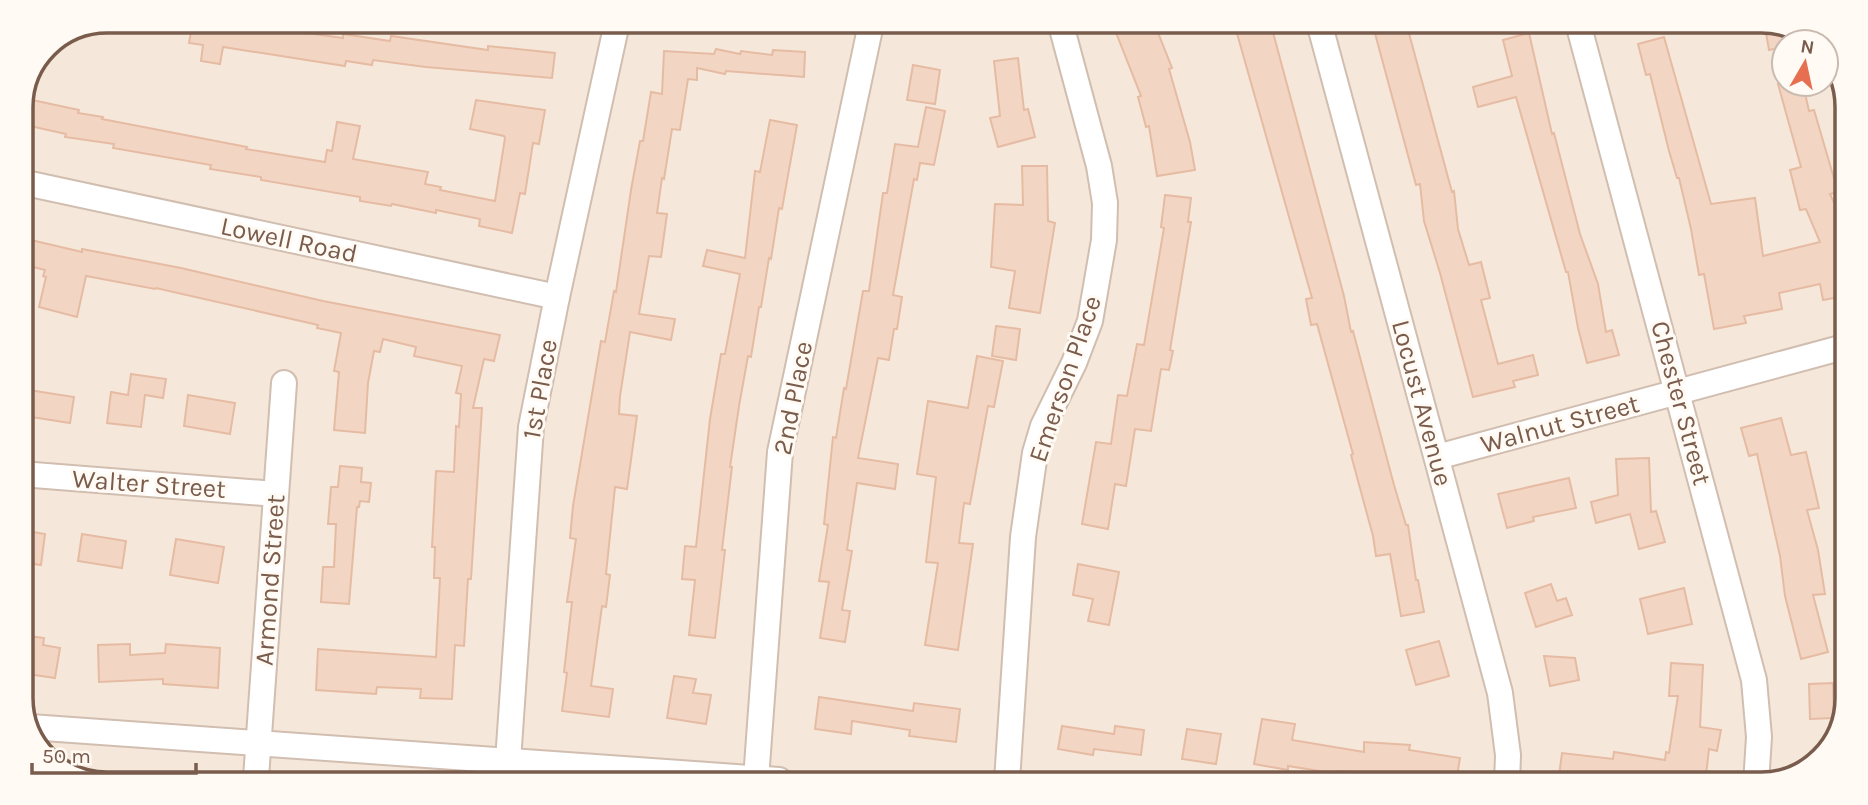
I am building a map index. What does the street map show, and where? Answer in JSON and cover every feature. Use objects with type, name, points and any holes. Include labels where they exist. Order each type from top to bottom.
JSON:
[{"type":"street","name":"1st Place","points":[[508,761],[531,427],[615,33]]},
{"type":"street","name":"2nd Place","points":[[768,772],[780,452],[869,33]]},
{"type":"street","name":"Emerson Place","points":[[1008,772],[1023,537],[1035,453],[1043,426],[1074,363],[1090,321],[1104,240],[1105,203],[1099,166],[1063,33]]},
{"type":"street","name":"Locust Avenue","points":[[1322,33],[1500,693],[1508,755],[1507,772]]},
{"type":"street","name":"Chester Street","points":[[1581,33],[1754,680],[1759,737],[1757,772]]},
{"type":"street","name":"Lowell Road","points":[[33,185],[557,297]]},
{"type":"street","name":"Walnut Street","points":[[1437,457],[1835,349]]},
{"type":"street","name":"Armond Street","points":[[257,772],[284,383]]},
{"type":"street","name":"Walter Street","points":[[33,475],[276,494]]},
{"type":"street","points":[[40,728],[667,772]]},
{"type":"shaded area","points":[[107,33],[1770,34],[1770,98],[1834,98],[1835,102],[1835,698],[1829,726],[1822,739],[1810,753],[1789,766],[1761,772],[107,772],[70,762],[52,747],[37,722],[33,703],[33,102],[41,74],[49,62],[58,52],[79,39]]},
{"type":"building","points":[[191,33],[307,33],[343,38],[343,34],[390,41],[391,36],[488,50],[488,46],[555,53],[552,78],[373,60],[372,65],[346,61],[345,66],[223,47],[220,64],[201,61],[203,45],[189,43]]},
{"type":"building","points":[[1116,33],[1158,33],[1172,68],[1169,69],[1190,142],[1195,170],[1157,176],[1149,126],[1146,127],[1138,97],[1141,96]]},
{"type":"building","points":[[1237,33],[1273,33],[1344,296],[1351,332],[1353,331],[1394,485],[1408,525],[1424,612],[1401,616],[1390,554],[1376,556],[1351,455],[1353,454],[1317,324],[1311,325],[1306,299],[1312,298]]},
{"type":"building","points":[[1375,33],[1409,33],[1452,192],[1454,191],[1458,229],[1469,265],[1481,262],[1490,298],[1481,300],[1498,364],[1533,355],[1538,375],[1513,381],[1515,387],[1473,397],[1424,221],[1420,184],[1416,185]]},
{"type":"building","points":[[1529,33],[1552,134],[1554,133],[1580,234],[1598,284],[1606,332],[1612,330],[1619,355],[1587,363],[1568,272],[1516,97],[1478,107],[1473,87],[1512,76],[1503,40]]},
{"type":"building","points":[[1766,34],[1770,34],[1769,50]]},
{"type":"building","points":[[1664,37],[1711,204],[1755,198],[1763,256],[1820,242],[1806,209],[1800,210],[1790,170],[1801,167],[1782,98],[1806,98],[1809,111],[1814,110],[1835,182],[1835,193],[1830,194],[1835,205],[1835,298],[1823,300],[1820,284],[1779,293],[1782,309],[1744,316],[1746,323],[1714,329],[1704,274],[1699,275],[1679,178],[1669,151],[1650,74],[1646,75],[1638,44]]},
{"type":"building","points":[[716,49],[740,54],[741,51],[772,55],[773,50],[805,52],[804,77],[726,71],[725,74],[697,68],[697,80],[688,79],[680,130],[672,129],[664,179],[662,178],[657,213],[667,214],[661,257],[649,256],[639,314],[675,319],[671,340],[630,332],[620,396],[619,414],[637,416],[627,489],[615,487],[606,574],[610,575],[606,607],[602,606],[591,686],[613,689],[609,717],[562,711],[572,602],[567,602],[576,539],[570,538],[573,506],[601,341],[605,342],[614,291],[616,292],[631,190],[651,92],[662,94],[664,51],[714,54]]},
{"type":"building","points":[[1018,58],[1024,110],[1028,109],[1035,137],[998,147],[990,118],[1000,116],[994,61]]},
{"type":"building","points":[[913,65],[940,70],[935,104],[907,100]]},
{"type":"building","points":[[33,100],[79,110],[78,113],[103,117],[102,119],[247,147],[246,149],[325,162],[327,150],[332,151],[337,122],[360,126],[353,159],[428,172],[425,184],[441,187],[440,190],[495,201],[505,138],[470,129],[476,100],[545,110],[539,144],[533,143],[525,194],[520,193],[512,233],[479,226],[480,219],[436,210],[436,213],[360,201],[360,197],[261,180],[261,177],[210,169],[211,165],[113,148],[114,144],[65,137],[66,134],[33,127]]},
{"type":"building","points":[[926,107],[945,111],[934,165],[920,163],[917,180],[914,179],[893,295],[902,297],[897,329],[894,329],[889,360],[878,358],[858,458],[898,464],[895,489],[857,483],[847,550],[852,551],[842,610],[850,611],[845,642],[820,638],[829,582],[819,581],[828,525],[824,524],[833,437],[836,438],[863,291],[869,291],[883,193],[887,193],[895,144],[918,147]]},
{"type":"building","points":[[770,120],[797,125],[782,209],[779,208],[771,259],[769,258],[739,406],[730,467],[722,550],[725,550],[715,638],[689,635],[695,580],[682,579],[685,546],[696,547],[710,419],[721,354],[725,354],[740,274],[703,266],[707,250],[745,258],[755,171],[760,172]]},
{"type":"building","points":[[1022,166],[1047,166],[1048,221],[1055,223],[1040,313],[1009,308],[1015,271],[991,267],[995,204],[1023,205]]},
{"type":"building","points":[[1165,195],[1191,198],[1188,222],[1191,222],[1169,370],[1161,369],[1151,431],[1135,429],[1126,486],[1115,484],[1108,529],[1082,524],[1096,442],[1111,444],[1118,395],[1127,396],[1137,344],[1144,345],[1164,228],[1161,227]]},
{"type":"building","points":[[33,240],[82,252],[82,249],[181,268],[323,301],[500,335],[494,361],[484,359],[473,408],[482,408],[471,579],[468,579],[464,646],[455,645],[452,699],[420,698],[421,689],[377,687],[376,694],[316,690],[318,649],[436,657],[440,578],[434,578],[435,547],[432,547],[436,471],[454,472],[456,426],[459,427],[461,394],[456,393],[462,366],[414,356],[416,347],[383,339],[380,352],[374,351],[368,383],[365,433],[334,430],[339,372],[334,371],[341,333],[317,328],[318,325],[156,288],[86,276],[77,317],[39,307],[46,277],[43,276],[45,270],[33,267]]},
{"type":"building","points":[[996,326],[1020,329],[1016,360],[992,356]]},
{"type":"building","points":[[977,356],[1003,361],[994,407],[988,406],[970,504],[964,503],[959,543],[973,544],[958,650],[925,645],[938,563],[926,562],[936,477],[917,474],[928,401],[968,408]]},
{"type":"building","points":[[131,374],[166,379],[163,398],[145,395],[141,427],[107,423],[111,392],[128,395]]},
{"type":"building","points":[[33,391],[74,397],[70,423],[33,417]]},
{"type":"building","points":[[188,395],[235,403],[230,434],[184,426]]},
{"type":"building","points":[[1781,418],[1791,455],[1806,452],[1819,508],[1807,510],[1818,550],[1825,594],[1813,595],[1828,652],[1801,659],[1785,596],[1780,556],[1757,454],[1749,456],[1741,428]]},
{"type":"building","points":[[1649,458],[1651,512],[1656,511],[1665,542],[1639,549],[1630,514],[1596,523],[1591,502],[1618,495],[1616,459]]},
{"type":"building","points":[[340,466],[362,468],[361,482],[371,483],[369,502],[360,501],[357,507],[349,604],[321,602],[323,567],[334,567],[336,524],[328,524],[331,487],[338,487]]},
{"type":"building","points":[[1569,478],[1576,508],[1533,517],[1534,521],[1507,528],[1498,494]]},
{"type":"building","points":[[33,532],[45,534],[41,565],[33,564]]},
{"type":"building","points":[[82,534],[126,541],[122,568],[78,561]]},
{"type":"building","points":[[176,539],[224,547],[218,583],[170,575]]},
{"type":"building","points":[[1078,564],[1119,572],[1109,625],[1088,621],[1093,599],[1073,595]]},
{"type":"building","points":[[1551,584],[1557,601],[1566,598],[1572,615],[1536,627],[1525,593]]},
{"type":"building","points":[[1684,588],[1692,624],[1648,634],[1640,599]]},
{"type":"building","points":[[33,637],[44,638],[43,645],[60,648],[55,678],[33,675]]},
{"type":"building","points":[[1439,641],[1449,676],[1416,685],[1406,650]]},
{"type":"building","points":[[130,644],[130,655],[165,653],[166,644],[220,648],[218,688],[163,684],[163,679],[99,682],[98,645]]},
{"type":"building","points":[[1544,656],[1575,658],[1579,680],[1550,686]]},
{"type":"building","points":[[1671,663],[1703,665],[1700,727],[1721,730],[1717,751],[1709,749],[1706,772],[1559,772],[1562,753],[1613,759],[1614,752],[1665,760],[1666,752],[1669,753],[1678,696],[1669,696]]},
{"type":"building","points":[[674,676],[696,679],[693,693],[711,695],[706,724],[667,718]]},
{"type":"building","points":[[1833,683],[1831,718],[1810,719],[1809,684]]},
{"type":"building","points":[[819,697],[913,711],[914,703],[960,709],[956,742],[909,736],[910,730],[852,721],[851,734],[815,729]]},
{"type":"building","points":[[1262,719],[1295,724],[1292,740],[1364,752],[1364,742],[1410,745],[1409,750],[1460,758],[1458,772],[1326,772],[1288,766],[1288,770],[1254,764]]},
{"type":"building","points":[[1062,726],[1114,734],[1115,726],[1144,730],[1141,755],[1094,749],[1093,755],[1058,749]]},
{"type":"building","points":[[1187,729],[1221,734],[1216,764],[1182,759]]}]
